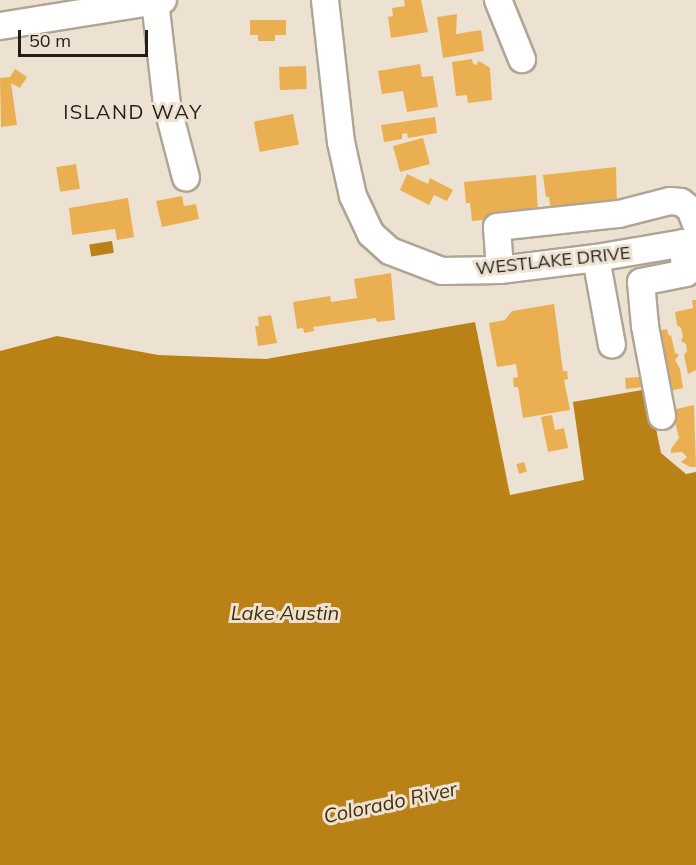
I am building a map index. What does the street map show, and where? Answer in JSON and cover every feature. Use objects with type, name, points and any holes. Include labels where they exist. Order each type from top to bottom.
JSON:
[{"type":"street","name":"WESTLAKE DRIVE","points":[[325,0],[341,142],[353,196],[371,234],[390,250],[442,271],[500,270],[638,251],[691,236]]},
{"type":"street","points":[[498,0],[522,58]]},
{"type":"street","points":[[0,26],[159,1],[167,105],[186,178]]},
{"type":"street","points":[[500,270],[497,226],[619,214],[670,201],[681,202],[690,209],[691,236],[686,273],[641,282]]},
{"type":"street","points":[[638,251],[645,326],[662,416]]},
{"type":"street","points":[[596,258],[612,345]]},
{"type":"water","points":[[112,241],[114,253],[91,256],[89,245]]},
{"type":"water","name":"Lake Austin","points":[[475,322],[510,495],[584,480],[573,402],[648,389],[661,453],[686,474],[696,472],[696,865],[0,865],[0,351],[57,336],[158,355],[266,359]]},
{"type":"building","points":[[404,0],[421,0],[428,32],[391,38],[388,17],[393,16],[392,8],[405,6]]},
{"type":"building","points":[[457,14],[456,34],[481,30],[484,51],[443,58],[437,17]]},
{"type":"building","points":[[250,20],[286,20],[286,35],[275,35],[275,41],[258,41],[258,35],[250,35]]},
{"type":"building","points":[[472,59],[473,64],[476,65],[479,61],[490,68],[492,100],[468,103],[467,95],[456,96],[452,62]]},
{"type":"building","points":[[420,64],[422,77],[433,76],[438,107],[407,112],[403,91],[382,94],[378,71]]},
{"type":"building","points":[[306,66],[307,89],[280,90],[279,67]]},
{"type":"building","points":[[15,69],[27,77],[20,88],[11,83],[17,125],[1,127],[0,78],[10,77]]},
{"type":"building","points":[[293,114],[299,144],[260,152],[254,122]]},
{"type":"building","points":[[435,117],[437,133],[408,138],[407,133],[402,134],[402,139],[384,142],[381,125]]},
{"type":"building","points":[[423,138],[430,164],[400,172],[393,146]]},
{"type":"building","points":[[76,164],[80,189],[60,192],[56,167]]},
{"type":"building","points":[[616,167],[617,204],[551,214],[543,175]]},
{"type":"building","points":[[407,174],[428,184],[430,178],[453,190],[447,201],[434,195],[429,205],[400,190]]},
{"type":"building","points":[[536,175],[538,215],[472,221],[470,203],[466,203],[464,182]]},
{"type":"building","points":[[182,196],[184,206],[196,204],[199,219],[162,227],[156,201]]},
{"type":"building","points":[[128,198],[134,237],[117,240],[115,229],[72,235],[69,208]]},
{"type":"building","points":[[391,273],[395,320],[377,322],[376,318],[313,327],[314,331],[304,333],[303,328],[297,329],[293,302],[330,296],[331,302],[357,298],[354,279]]},
{"type":"building","points":[[692,300],[696,300],[696,370],[688,374],[684,355],[687,351],[686,344],[681,341],[683,337],[681,328],[677,325],[675,312],[693,308]]},
{"type":"building","points":[[554,304],[563,371],[567,371],[568,379],[564,380],[570,410],[523,418],[518,387],[514,387],[513,378],[518,377],[516,364],[497,367],[489,323],[505,320],[512,311]]},
{"type":"building","points":[[271,315],[277,343],[258,346],[255,326],[259,326],[258,317]]},
{"type":"building","points":[[667,329],[669,336],[671,335],[675,353],[679,355],[675,360],[680,369],[683,388],[665,392],[652,332]]},
{"type":"building","points":[[640,377],[642,387],[626,389],[625,378]]},
{"type":"building","points":[[694,405],[696,467],[690,467],[681,462],[687,457],[682,452],[671,453],[671,449],[679,438],[672,410]]},
{"type":"building","points":[[552,415],[555,430],[564,428],[568,448],[548,452],[541,417]]},
{"type":"building","points":[[524,462],[527,472],[519,474],[516,464]]},
{"type":"district","name":"ISLAND WAY","points":[[133,111]]},
{"type":"water label","name":"Colorado River","points":[[390,802]]}]
